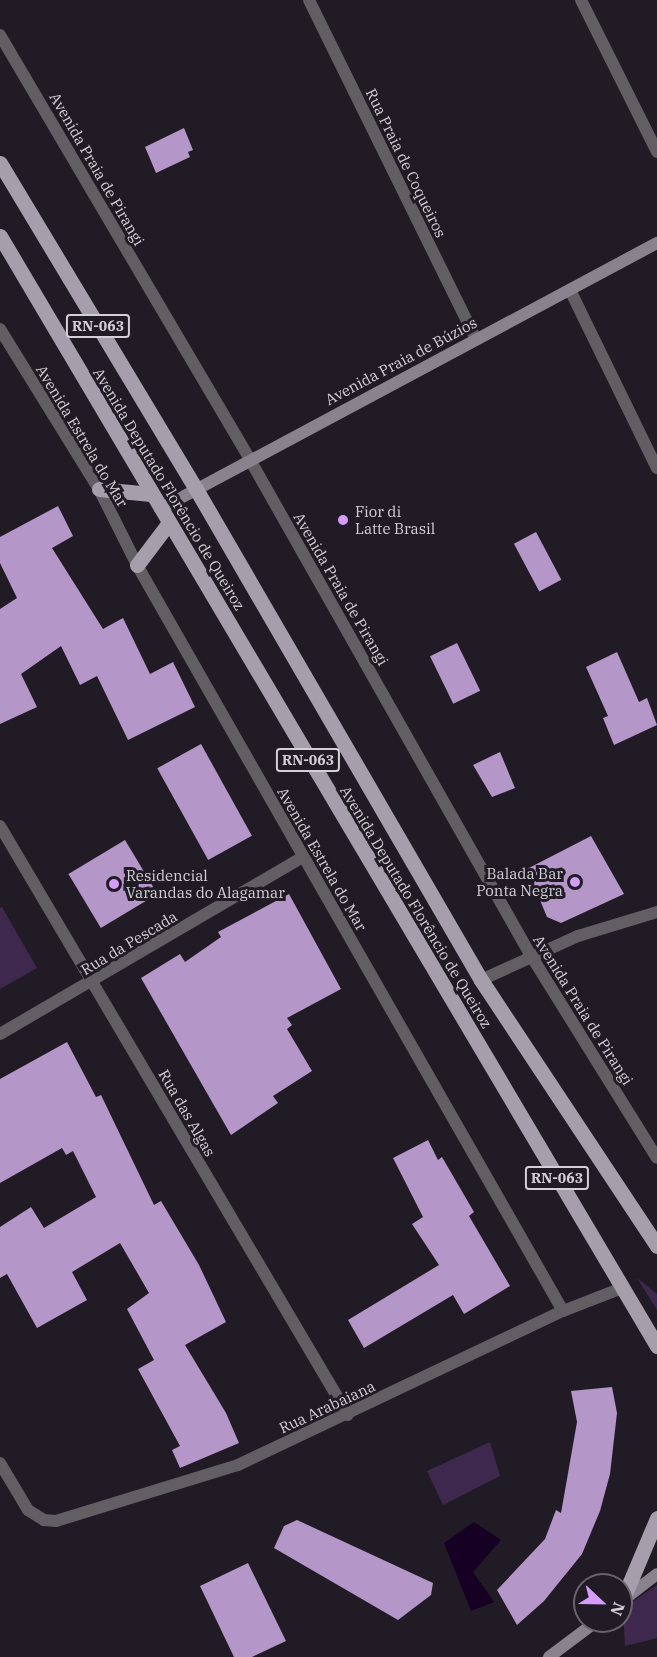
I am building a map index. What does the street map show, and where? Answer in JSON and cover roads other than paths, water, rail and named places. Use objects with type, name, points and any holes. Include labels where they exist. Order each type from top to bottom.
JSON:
[{"type":"main road","name":"Avenida Deputado Florêncio de Queiroz","points":[[0,163],[196,489],[481,980],[657,1246]]},
{"type":"main road","name":"Avenida Deputado Florêncio de Queiroz","points":[[0,236],[150,494],[657,1346]]},
{"type":"main road","name":"Avenida Praia de Búzios","points":[[160,509],[249,458],[657,243]]},
{"type":"main road","points":[[99,489],[150,494]]},
{"type":"main road","points":[[137,565],[168,524]]},
{"type":"main road","points":[[633,1575],[657,1518]]},
{"type":"main road","points":[[633,1593],[657,1574]]},
{"type":"main road","points":[[549,1657],[581,1633]]},
{"type":"street","name":"Rua Praia de Coqueiros","points":[[309,0],[476,339]]},
{"type":"street","points":[[580,0],[657,152]]},
{"type":"street","name":"Avenida Praia de Pirangi","points":[[0,35],[249,458],[530,954],[657,1158]]},
{"type":"street","points":[[570,290],[657,468]]},
{"type":"street","name":"Avenida Estrela do Mar","points":[[0,328],[99,489],[137,565],[563,1311]]},
{"type":"street","name":"Rua das Algas","points":[[0,826],[348,1415]]},
{"type":"street","name":"Rua da Pescada","points":[[0,1034],[93,983],[303,857]]},
{"type":"street","points":[[481,980],[530,954],[657,912]]},
{"type":"street","name":"Rua Arabaiana","points":[[0,1463],[35,1517],[56,1521],[238,1465],[348,1415],[563,1311],[622,1288]]},
{"type":"place","name":"Fior di Latte Brasil","points":[[343,520]]},
{"type":"place","name":"Balada Bar Ponta Negra","points":[[575,882]]},
{"type":"place","name":"Residencial Varandas do Alagamar","points":[[114,884]]}]
